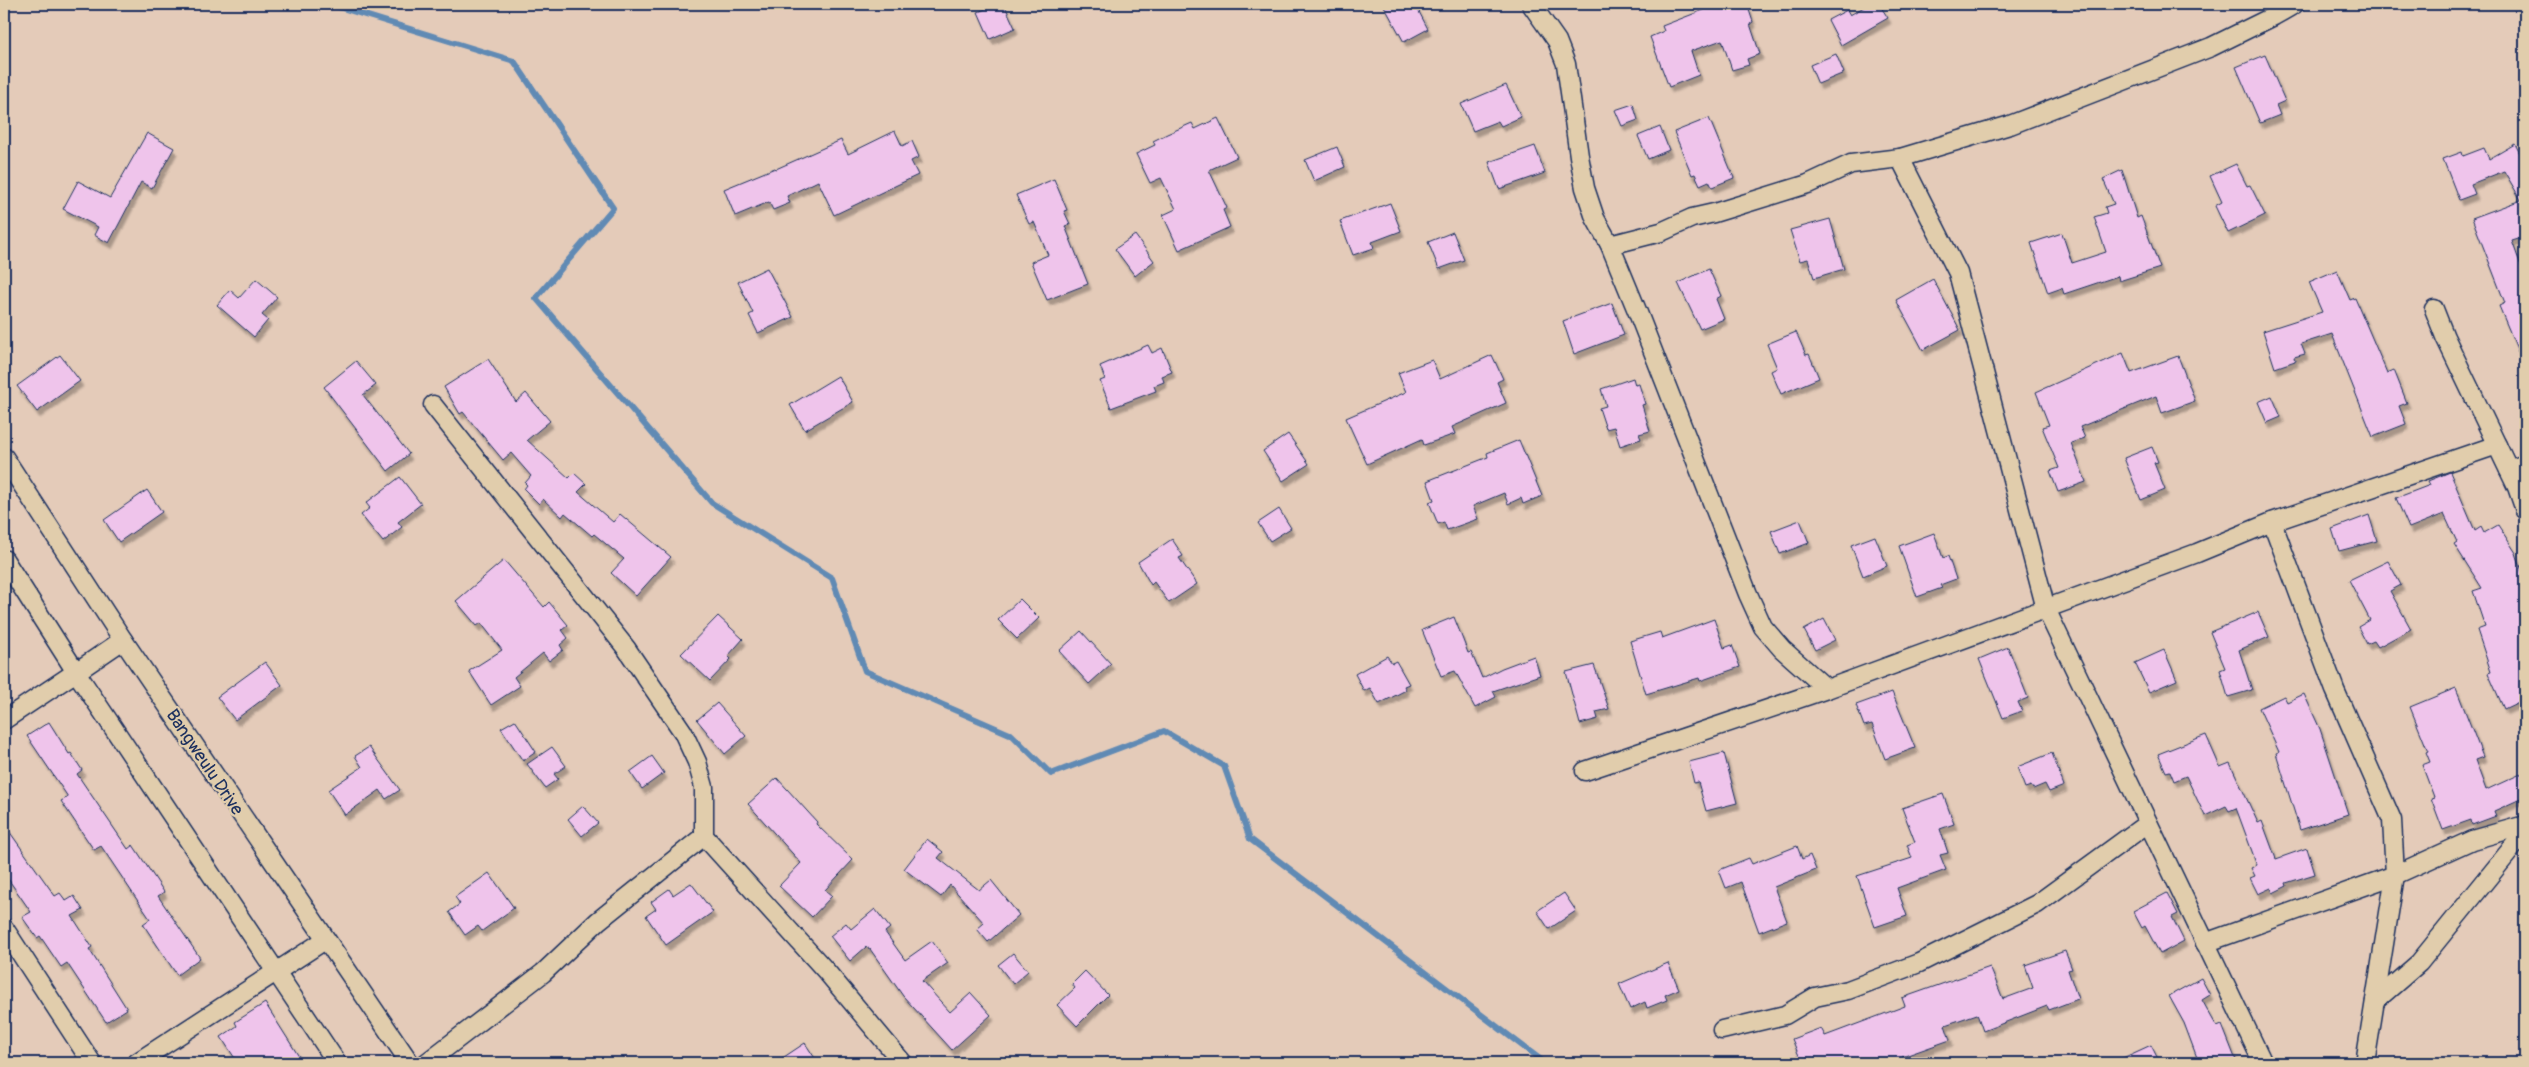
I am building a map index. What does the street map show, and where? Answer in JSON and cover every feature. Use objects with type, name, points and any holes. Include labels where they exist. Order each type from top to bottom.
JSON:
[{"type":"street","points":[[1531,4],[1557,41],[1566,64],[1585,188],[1595,218],[1610,245],[1748,594],[1763,627],[1782,649],[1827,689]]},
{"type":"street","points":[[1610,245],[1661,232],[1692,218],[1808,184],[1850,164],[1900,158],[1920,150],[1983,134],[2129,80],[2211,47],[2294,4]]},
{"type":"street","points":[[1900,158],[1958,273],[2046,609],[2263,1063]]},
{"type":"street","points":[[2434,309],[2497,445],[2517,467],[2525,510]]},
{"type":"street","points":[[433,405],[626,648],[683,732],[697,762],[704,787],[704,836],[826,971],[903,1063]]},
{"type":"street","points":[[1585,771],[1827,689],[2196,553],[2272,522],[2497,445]]},
{"type":"street","name":"Bangweulu Drive","points":[[4,457],[123,640],[410,1063]]},
{"type":"street","points":[[2272,522],[2335,690],[2392,820],[2395,875],[2365,1063]]},
{"type":"street","points":[[4,559],[76,672],[337,1063]]},
{"type":"street","points":[[4,720],[123,640]]},
{"type":"street","points":[[1722,1030],[1785,1015],[1815,997],[1848,990],[1918,963],[2037,904],[2148,823]]},
{"type":"street","points":[[2205,943],[2395,875],[2472,840],[2525,825]]},
{"type":"street","points":[[2375,1001],[2419,964],[2525,832]]},
{"type":"street","points":[[426,1063],[543,973],[598,921],[704,836]]},
{"type":"street","points":[[4,928],[92,1063]]},
{"type":"street","points":[[136,1063],[325,940]]},
{"type":"building","points":[[998,4],[1004,4],[1015,28],[990,39],[978,12]]},
{"type":"building","points":[[1383,4],[1415,4],[1428,29],[1404,42]]},
{"type":"building","points":[[1719,4],[1739,4],[1741,9],[1748,7],[1753,22],[1750,24],[1760,54],[1747,59],[1749,65],[1732,70],[1722,40],[1691,51],[1699,75],[1669,87],[1650,37],[1664,31],[1662,26]]},
{"type":"building","points":[[1869,4],[1879,4],[1888,18],[1841,45],[1828,20],[1847,10],[1850,15]]},
{"type":"building","points":[[1836,54],[1844,73],[1818,84],[1810,65]]},
{"type":"building","points":[[2265,55],[2285,101],[2276,105],[2280,115],[2260,123],[2236,67]]},
{"type":"building","points":[[1506,85],[1521,117],[1501,126],[1498,121],[1473,131],[1461,104]]},
{"type":"building","points":[[1633,104],[1638,120],[1622,126],[1615,110]]},
{"type":"building","points":[[1218,118],[1237,157],[1209,170],[1227,208],[1223,210],[1230,227],[1179,250],[1163,215],[1176,209],[1161,178],[1150,183],[1136,154],[1155,145],[1153,141],[1192,123],[1195,129]]},
{"type":"building","points":[[1709,118],[1734,178],[1712,187],[1709,181],[1700,185],[1695,174],[1692,175],[1674,132]]},
{"type":"building","points":[[1660,127],[1669,150],[1648,159],[1638,136]]},
{"type":"building","points":[[895,131],[902,146],[912,141],[919,157],[911,161],[918,175],[834,215],[818,181],[787,196],[790,203],[773,210],[769,202],[735,216],[724,189],[776,169],[841,140],[848,154]]},
{"type":"building","points":[[147,133],[174,148],[152,188],[141,182],[109,243],[94,235],[98,227],[63,209],[78,181],[110,198]]},
{"type":"building","points":[[2515,144],[2525,163],[2525,237],[2512,241],[2525,277],[2525,368],[2499,306],[2505,303],[2472,218],[2521,200],[2504,171],[2471,184],[2475,194],[2459,200],[2443,159],[2462,152],[2463,156],[2484,148],[2489,159]]},
{"type":"building","points":[[1535,146],[1545,173],[1499,189],[1489,162]]},
{"type":"building","points":[[1337,147],[1345,167],[1314,181],[1305,160]]},
{"type":"building","points":[[2236,164],[2247,186],[2250,185],[2265,215],[2228,233],[2215,206],[2222,202],[2210,176]]},
{"type":"building","points":[[2122,170],[2137,218],[2141,216],[2160,268],[2119,281],[2118,276],[2064,294],[2062,288],[2048,293],[2031,243],[2062,233],[2072,263],[2106,252],[2094,217],[2107,213],[2105,207],[2114,204],[2103,179]]},
{"type":"building","points":[[1054,179],[1067,210],[1064,211],[1070,224],[1065,226],[1088,284],[1047,300],[1031,262],[1048,255],[1034,222],[1029,224],[1016,195]]},
{"type":"building","points":[[1390,203],[1401,231],[1372,242],[1374,248],[1353,255],[1340,221]]},
{"type":"building","points":[[1830,219],[1844,269],[1814,278],[1808,259],[1800,261],[1790,230]]},
{"type":"building","points":[[1453,232],[1464,260],[1439,269],[1428,242]]},
{"type":"building","points":[[1135,235],[1154,261],[1135,276],[1115,249]]},
{"type":"building","points":[[767,268],[793,317],[758,333],[749,315],[753,313],[738,282]]},
{"type":"building","points":[[1709,269],[1721,296],[1716,299],[1724,319],[1700,329],[1678,283]]},
{"type":"building","points":[[2337,270],[2350,300],[2355,298],[2387,373],[2394,370],[2407,403],[2399,406],[2406,424],[2373,437],[2332,334],[2301,344],[2305,354],[2294,357],[2295,361],[2275,368],[2263,331],[2322,312],[2309,282]]},
{"type":"building","points":[[256,279],[277,297],[262,315],[268,320],[254,337],[217,305],[230,290],[239,298]]},
{"type":"building","points":[[1933,279],[1960,330],[1923,350],[1896,300]]},
{"type":"building","points":[[1612,303],[1624,335],[1574,354],[1563,321]]},
{"type":"building","points":[[1796,332],[1806,355],[1809,354],[1819,378],[1781,394],[1771,371],[1777,368],[1767,344]]},
{"type":"building","points":[[1148,345],[1152,353],[1162,348],[1172,372],[1162,376],[1164,382],[1154,386],[1156,391],[1111,408],[1100,381],[1105,379],[1100,366]]},
{"type":"building","points":[[2123,353],[2131,373],[2178,356],[2195,401],[2162,413],[2156,396],[2080,427],[2085,438],[2071,443],[2086,482],[2058,492],[2050,471],[2059,468],[2042,427],[2049,425],[2036,392]]},
{"type":"building","points":[[60,355],[80,381],[37,412],[17,386]]},
{"type":"building","points":[[1492,355],[1503,379],[1497,382],[1506,403],[1452,427],[1455,434],[1424,445],[1422,439],[1367,464],[1346,418],[1406,392],[1398,373],[1432,360],[1440,379]]},
{"type":"building","points":[[488,359],[516,402],[526,393],[550,421],[527,440],[569,478],[574,473],[586,484],[578,492],[613,522],[620,514],[671,557],[636,596],[611,573],[624,559],[594,534],[592,536],[565,513],[562,517],[543,499],[539,504],[524,489],[527,485],[525,483],[531,476],[511,453],[503,460],[463,412],[460,414],[444,387]]},
{"type":"building","points":[[356,361],[376,385],[363,395],[409,454],[388,471],[324,387]]},
{"type":"building","points":[[838,376],[853,402],[805,430],[790,405]]},
{"type":"building","points":[[1633,378],[1635,385],[1639,384],[1645,404],[1642,405],[1650,431],[1639,434],[1641,439],[1620,446],[1614,427],[1606,429],[1599,408],[1606,406],[1601,389]]},
{"type":"building","points":[[2272,396],[2281,417],[2267,423],[2258,402]]},
{"type":"building","points":[[1288,434],[1309,464],[1283,481],[1263,451]]},
{"type":"building","points":[[1519,440],[1542,496],[1523,504],[1521,498],[1508,504],[1504,493],[1473,506],[1478,519],[1447,530],[1444,522],[1438,524],[1429,502],[1434,500],[1427,481],[1488,457],[1487,453]]},
{"type":"building","points":[[2152,447],[2158,462],[2154,463],[2165,490],[2141,500],[2124,458]]},
{"type":"building","points":[[2450,472],[2475,531],[2481,527],[2484,533],[2498,525],[2516,553],[2525,580],[2525,699],[2504,709],[2488,673],[2491,672],[2477,630],[2485,627],[2473,591],[2482,588],[2454,544],[2457,542],[2444,514],[2409,528],[2396,498],[2430,485],[2428,481]]},
{"type":"building","points":[[400,477],[421,504],[398,522],[402,527],[383,542],[361,515],[370,508],[366,503]]},
{"type":"building","points":[[147,490],[162,512],[119,542],[104,520]]},
{"type":"building","points":[[1279,509],[1291,528],[1270,541],[1258,523]]},
{"type":"building","points":[[2369,515],[2377,541],[2339,551],[2332,529]]},
{"type":"building","points":[[1800,520],[1809,543],[1780,554],[1771,531]]},
{"type":"building","points":[[1934,533],[1943,558],[1948,556],[1956,579],[1940,585],[1942,588],[1917,597],[1899,546]]},
{"type":"building","points":[[1875,536],[1887,566],[1863,576],[1851,545]]},
{"type":"building","points":[[1172,539],[1183,556],[1179,558],[1197,584],[1169,603],[1154,582],[1151,585],[1138,562]]},
{"type":"building","points":[[504,560],[544,607],[549,602],[568,625],[562,630],[568,638],[560,645],[563,650],[549,661],[543,653],[514,677],[520,686],[491,705],[469,671],[502,650],[481,623],[477,626],[456,601]]},
{"type":"building","points":[[2388,561],[2401,585],[2390,591],[2411,629],[2378,647],[2374,641],[2367,644],[2358,627],[2370,620],[2349,580]]},
{"type":"building","points":[[1020,599],[1039,618],[1017,639],[998,620]]},
{"type":"building","points":[[2258,612],[2269,637],[2239,650],[2252,690],[2228,697],[2220,670],[2225,668],[2210,632]]},
{"type":"building","points":[[718,616],[743,639],[728,656],[731,659],[710,681],[681,654]]},
{"type":"building","points":[[1454,617],[1468,653],[1471,652],[1482,678],[1534,656],[1540,675],[1493,691],[1496,697],[1475,708],[1455,671],[1441,676],[1422,630]]},
{"type":"building","points":[[1714,619],[1724,648],[1732,645],[1740,667],[1700,681],[1699,678],[1646,694],[1630,641],[1660,632],[1662,638]]},
{"type":"building","points":[[1824,619],[1835,640],[1815,650],[1804,630]]},
{"type":"building","points":[[1081,631],[1111,664],[1089,684],[1059,651]]},
{"type":"building","points":[[2008,647],[2028,698],[2018,702],[2022,711],[2003,718],[1979,659]]},
{"type":"building","points":[[2164,650],[2177,680],[2149,692],[2135,663]]},
{"type":"building","points":[[1387,656],[1392,663],[1396,661],[1409,684],[1404,686],[1406,690],[1379,704],[1370,688],[1364,691],[1355,674]]},
{"type":"building","points":[[265,662],[282,685],[235,720],[217,697]]},
{"type":"building","points":[[1594,665],[1609,709],[1596,712],[1598,719],[1580,724],[1566,672]]},
{"type":"building","points":[[2456,688],[2483,757],[2475,760],[2486,790],[2525,772],[2525,797],[2494,811],[2496,816],[2472,825],[2471,820],[2443,830],[2431,798],[2434,797],[2422,765],[2430,762],[2426,752],[2428,751],[2410,707]]},
{"type":"building","points":[[1892,692],[1915,748],[1885,759],[1872,724],[1864,726],[1856,705]]},
{"type":"building","points":[[2304,694],[2320,729],[2348,814],[2300,830],[2276,753],[2279,752],[2259,708],[2284,696],[2287,702]]},
{"type":"building","points":[[717,703],[746,736],[725,754],[697,720]]},
{"type":"building","points":[[515,720],[536,752],[523,761],[501,728]]},
{"type":"building","points":[[49,722],[69,754],[71,753],[82,770],[77,774],[128,849],[133,845],[164,892],[158,896],[200,958],[177,975],[143,924],[150,919],[101,846],[94,850],[61,801],[68,797],[27,736]]},
{"type":"building","points":[[2206,735],[2220,767],[2230,763],[2258,823],[2262,821],[2276,859],[2307,848],[2315,874],[2286,883],[2287,886],[2273,893],[2271,888],[2258,894],[2250,878],[2255,876],[2251,868],[2257,865],[2236,808],[2229,811],[2226,806],[2205,816],[2186,776],[2174,781],[2170,771],[2166,772],[2158,754]]},
{"type":"building","points":[[369,747],[400,790],[386,799],[380,790],[345,815],[328,790],[362,767],[355,756]]},
{"type":"building","points":[[552,747],[566,766],[554,774],[558,779],[545,788],[527,764]]},
{"type":"building","points":[[1724,753],[1737,803],[1706,811],[1698,782],[1694,783],[1689,762]]},
{"type":"building","points":[[2052,753],[2064,786],[2049,792],[2045,784],[2033,789],[2031,786],[2025,788],[2017,767]]},
{"type":"building","points":[[652,756],[664,773],[642,789],[630,772]]},
{"type":"building","points":[[777,778],[817,822],[816,824],[853,860],[825,890],[832,896],[812,917],[779,886],[801,863],[748,804]]},
{"type":"building","points":[[1943,794],[1954,824],[1940,829],[1948,853],[1940,855],[1946,870],[1897,888],[1907,916],[1875,927],[1857,876],[1912,858],[1907,845],[1915,842],[1902,808]]},
{"type":"building","points":[[583,806],[598,823],[582,836],[568,819]]},
{"type":"building","points":[[4,824],[55,896],[60,893],[66,901],[74,896],[83,910],[72,916],[92,947],[89,949],[127,1009],[106,1022],[67,963],[61,967],[40,936],[37,938],[22,917],[31,912],[4,873]]},
{"type":"building","points":[[927,839],[943,852],[938,858],[979,890],[991,880],[1019,915],[988,942],[977,929],[984,923],[950,885],[941,897],[904,869]]},
{"type":"building","points":[[1797,846],[1802,859],[1810,855],[1816,870],[1774,887],[1787,921],[1759,932],[1741,882],[1726,888],[1719,870],[1749,858],[1752,864]]},
{"type":"building","points":[[489,873],[514,908],[482,931],[478,926],[465,935],[449,912],[460,904],[455,897]]},
{"type":"building","points":[[691,883],[713,912],[666,945],[646,916],[656,909],[651,902],[669,889],[673,895]]},
{"type":"building","points":[[1564,893],[1576,911],[1549,929],[1537,911]]},
{"type":"building","points":[[2167,893],[2178,914],[2172,917],[2184,941],[2160,954],[2145,926],[2142,928],[2133,911]]},
{"type":"building","points":[[875,909],[890,928],[885,932],[905,960],[932,941],[948,963],[922,981],[950,1012],[971,993],[991,1015],[952,1050],[903,996],[870,949],[866,947],[850,961],[830,936],[846,923],[851,929]]},
{"type":"building","points":[[2065,951],[2072,969],[2068,970],[2078,999],[2049,1010],[2047,1006],[1983,1031],[1977,1014],[1945,1025],[1950,1040],[1902,1057],[1904,1063],[1802,1063],[1792,1039],[1821,1028],[1825,1036],[1905,1006],[1902,998],[1990,967],[2003,999],[2033,988],[2025,965]]},
{"type":"building","points":[[1013,953],[1028,971],[1013,984],[998,965]]},
{"type":"building","points":[[1668,963],[1679,989],[1665,995],[1667,1000],[1647,1008],[1645,1002],[1630,1009],[1619,984]]},
{"type":"building","points":[[1085,971],[1108,995],[1077,1026],[1057,1005],[1075,988],[1072,984]]},
{"type":"building","points":[[2201,978],[2210,995],[2202,1000],[2217,1027],[2222,1025],[2237,1063],[2199,1063],[2184,1023],[2169,996]]},
{"type":"building","points":[[265,1003],[303,1063],[238,1063],[221,1037],[237,1026],[235,1022]]},
{"type":"building","points":[[805,1043],[818,1063],[775,1063]]},
{"type":"building","points":[[2151,1045],[2160,1063],[2112,1063]]},
{"type":"waterway","points":[[329,4],[514,61],[613,208],[536,298],[712,503],[832,578],[865,671],[1012,735],[1051,774],[1164,731],[1224,766],[1250,839],[1545,1063]]}]
